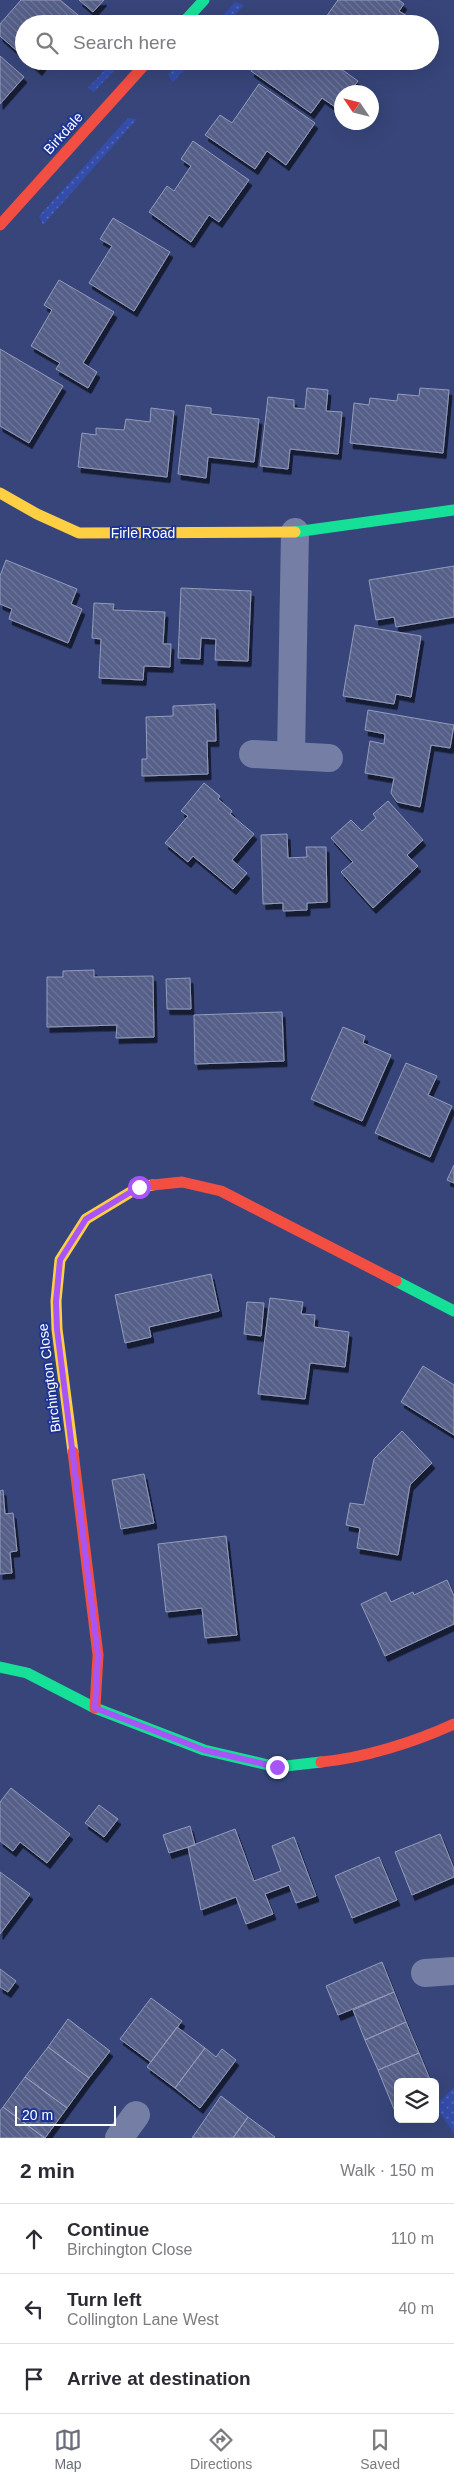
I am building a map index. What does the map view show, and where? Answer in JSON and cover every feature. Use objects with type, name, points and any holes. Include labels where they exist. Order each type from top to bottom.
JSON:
[{"type":"street","points":[[190,15],[204,0]]},
{"type":"street","name":"Birkdale","points":[[1,221],[140,70]]},
{"type":"street","name":"Firle Road","points":[[0,493],[37,514],[79,533],[295,532],[454,510]]},
{"type":"street","points":[[291,756],[295,532]]},
{"type":"street","points":[[253,754],[329,758]]},
{"type":"street","name":"Birchington Close","points":[[95,1708],[98,1655],[58,1339],[56,1302],[60,1260],[86,1219],[139,1187],[182,1182],[221,1191],[454,1311]]},
{"type":"street","points":[[0,1667],[27,1673],[95,1708],[204,1750],[277,1767],[342,1760],[433,1734],[454,1724]]},
{"type":"street","points":[[425,1973],[454,1972]]},
{"type":"street","points":[[119,2138],[136,2115]]},
{"type":"shaded area","points":[[235,2],[244,5],[235,15],[223,15]]},
{"type":"shaded area","points":[[105,70],[115,70],[94,92],[88,88]]},
{"type":"shaded area","points":[[172,70],[184,70],[173,82],[168,75]]},
{"type":"shaded area","points":[[128,118],[137,119],[43,225],[39,216]]},
{"type":"shaded area","points":[[454,2087],[454,2133],[439,2112],[439,2102]]},
{"type":"building","points":[[21,0],[60,0],[78,15],[15,15],[15,49],[0,36],[0,24]]},
{"type":"building","points":[[79,0],[104,0],[93,12]]},
{"type":"building","points":[[338,0],[399,0],[404,4],[399,11],[406,15],[327,15]]},
{"type":"building","points":[[0,56],[24,77],[0,104]]},
{"type":"building","points":[[252,70],[342,70],[358,81],[355,85],[334,85],[334,106],[322,98],[311,113]]},
{"type":"building","points":[[259,84],[315,123],[286,165],[267,151],[255,169],[205,135],[220,115],[232,123]]},
{"type":"building","points":[[193,141],[249,180],[219,222],[209,215],[191,242],[149,212],[167,186],[174,191],[191,166],[181,159]]},
{"type":"building","points":[[113,218],[170,252],[134,311],[89,283],[112,246],[100,239]]},
{"type":"building","points":[[59,280],[114,312],[83,363],[97,372],[88,388],[56,369],[60,363],[31,346],[52,310],[44,305]]},
{"type":"building","points":[[0,349],[63,386],[29,443],[0,426]]},
{"type":"building","points":[[307,388],[328,390],[326,411],[342,412],[338,454],[290,449],[288,469],[260,466],[268,397],[294,400],[294,408],[305,409]]},
{"type":"building","points":[[420,388],[449,390],[443,453],[350,443],[354,403],[369,405],[370,398],[397,401],[398,394],[419,396]]},
{"type":"building","points":[[186,405],[211,408],[211,414],[259,419],[254,462],[208,457],[206,478],[178,474]]},
{"type":"building","points":[[151,408],[174,411],[167,477],[78,467],[82,433],[96,435],[96,428],[124,430],[126,419],[150,422]]},
{"type":"building","points":[[6,560],[77,589],[71,604],[82,609],[68,643],[9,619],[12,609],[0,604],[0,576]]},
{"type":"building","points":[[454,566],[454,617],[396,627],[394,617],[376,620],[369,580]]},
{"type":"building","points":[[181,588],[251,591],[248,661],[215,660],[216,639],[201,638],[200,659],[178,658]]},
{"type":"building","points":[[94,603],[114,604],[113,610],[165,612],[163,644],[171,644],[170,667],[144,666],[143,680],[99,678],[101,639],[92,638]]},
{"type":"building","points":[[355,625],[421,636],[411,697],[396,694],[394,704],[343,696]]},
{"type":"building","points":[[215,704],[216,741],[207,741],[208,774],[142,776],[142,759],[147,759],[146,717],[173,716],[173,706]]},
{"type":"building","points":[[368,710],[454,725],[450,748],[431,745],[420,807],[397,802],[391,793],[394,778],[365,773],[370,741],[384,744],[385,734],[365,730]]},
{"type":"building","points":[[204,783],[220,796],[218,799],[232,811],[230,814],[254,834],[232,860],[247,873],[233,889],[193,856],[188,862],[165,843],[188,816],[181,811]]},
{"type":"building","points":[[388,801],[423,840],[407,855],[418,866],[373,908],[341,872],[353,862],[331,838],[351,820],[362,831],[376,818],[373,814]]},
{"type":"building","points":[[287,834],[288,858],[307,857],[306,847],[326,847],[327,902],[307,903],[307,910],[283,911],[283,903],[263,904],[261,835]]},
{"type":"building","points":[[94,970],[94,977],[153,976],[154,1037],[116,1038],[117,1025],[47,1027],[47,977],[63,977],[63,971]]},
{"type":"building","points":[[190,978],[191,1009],[167,1009],[166,979]]},
{"type":"building","points":[[282,1012],[284,1061],[195,1064],[194,1015]]},
{"type":"building","points":[[343,1027],[365,1036],[363,1043],[391,1055],[362,1121],[311,1099]]},
{"type":"building","points":[[406,1063],[437,1076],[428,1095],[452,1106],[430,1157],[375,1133]]},
{"type":"building","points":[[454,1165],[454,1183],[447,1180]]},
{"type":"building","points":[[211,1274],[219,1311],[149,1327],[151,1337],[125,1343],[115,1295]]},
{"type":"building","points":[[270,1298],[303,1302],[301,1314],[315,1315],[314,1327],[349,1332],[345,1367],[310,1363],[305,1399],[258,1394]]},
{"type":"building","points":[[247,1302],[264,1303],[261,1336],[244,1334]]},
{"type":"building","points":[[423,1366],[454,1385],[454,1435],[401,1402]]},
{"type":"building","points":[[402,1431],[432,1463],[410,1485],[398,1555],[357,1548],[360,1528],[346,1525],[350,1503],[364,1505],[374,1459]]},
{"type":"building","points":[[144,1474],[154,1523],[121,1529],[112,1480]]},
{"type":"building","points":[[3,1490],[5,1514],[13,1513],[17,1551],[10,1552],[12,1573],[0,1574],[0,1491]]},
{"type":"building","points":[[226,1536],[237,1635],[205,1638],[202,1608],[166,1612],[158,1544]]},
{"type":"building","points":[[447,1580],[454,1596],[454,1624],[385,1656],[361,1604],[386,1592],[391,1602],[413,1592],[414,1595]]},
{"type":"building","points":[[11,1788],[70,1834],[47,1863],[20,1842],[13,1851],[0,1841],[0,1802]]},
{"type":"building","points":[[99,1805],[118,1819],[104,1837],[85,1823]]},
{"type":"building","points":[[190,1826],[195,1845],[169,1853],[163,1835]]},
{"type":"building","points":[[235,1829],[254,1881],[281,1871],[272,1846],[294,1837],[316,1896],[296,1903],[289,1885],[265,1894],[273,1914],[246,1924],[236,1897],[201,1910],[188,1847]]},
{"type":"building","points":[[440,1834],[454,1869],[454,1877],[412,1895],[395,1852]]},
{"type":"building","points":[[379,1857],[397,1900],[352,1918],[335,1876]]},
{"type":"building","points":[[0,1872],[30,1894],[0,1934]]},
{"type":"building","points":[[382,1962],[394,1992],[338,2015],[326,1986]]},
{"type":"building","points":[[0,1969],[16,1981],[8,1992],[0,1987]]},
{"type":"building","points":[[394,1992],[406,2022],[365,2040],[353,2010]]},
{"type":"building","points":[[151,1998],[182,2021],[151,2062],[120,2039]]},
{"type":"building","points":[[68,2019],[110,2051],[89,2078],[48,2047]]},
{"type":"building","points":[[406,2022],[419,2053],[378,2070],[365,2040]]},
{"type":"building","points":[[177,2027],[205,2048],[175,2088],[147,2067]]},
{"type":"building","points":[[48,2047],[89,2078],[67,2108],[25,2077]]},
{"type":"building","points":[[205,2048],[216,2057],[222,2049],[236,2060],[200,2108],[175,2088]]},
{"type":"building","points":[[419,2053],[429,2078],[394,2078],[394,2109],[378,2070]]},
{"type":"building","points":[[25,2077],[67,2108],[45,2138],[3,2107]]},
{"type":"building","points":[[221,2096],[248,2117],[233,2138],[192,2138]]},
{"type":"building","points":[[3,2107],[44,2138],[0,2138],[0,2111]]},
{"type":"building","points":[[248,2117],[275,2137],[233,2138]]},
{"type":"traffic: fast","points":[[190,15],[204,0]]},
{"type":"traffic: fast","points":[[295,532],[454,510]]},
{"type":"traffic: fast","points":[[396,1281],[454,1311]]},
{"type":"traffic: fast","points":[[0,1667],[27,1673],[95,1708],[204,1750],[277,1767],[321,1762]]},
{"type":"traffic: slow","points":[[0,493],[37,514],[79,533],[295,532]]},
{"type":"traffic: slow","points":[[73,1452],[57,1329],[56,1301],[60,1260],[86,1219],[139,1187],[153,1185]]},
{"type":"traffic: jam","points":[[0,225],[140,70]]},
{"type":"traffic: jam","points":[[153,1185],[182,1182],[221,1191],[396,1281]]},
{"type":"traffic: jam","points":[[73,1452],[98,1655],[95,1708]]},
{"type":"traffic: jam","points":[[321,1762],[354,1757],[389,1748],[454,1724]]},
{"type":"route","points":[[139,1187],[86,1219],[60,1260],[56,1302],[57,1329],[98,1655],[95,1708],[204,1750],[277,1767]]}]
